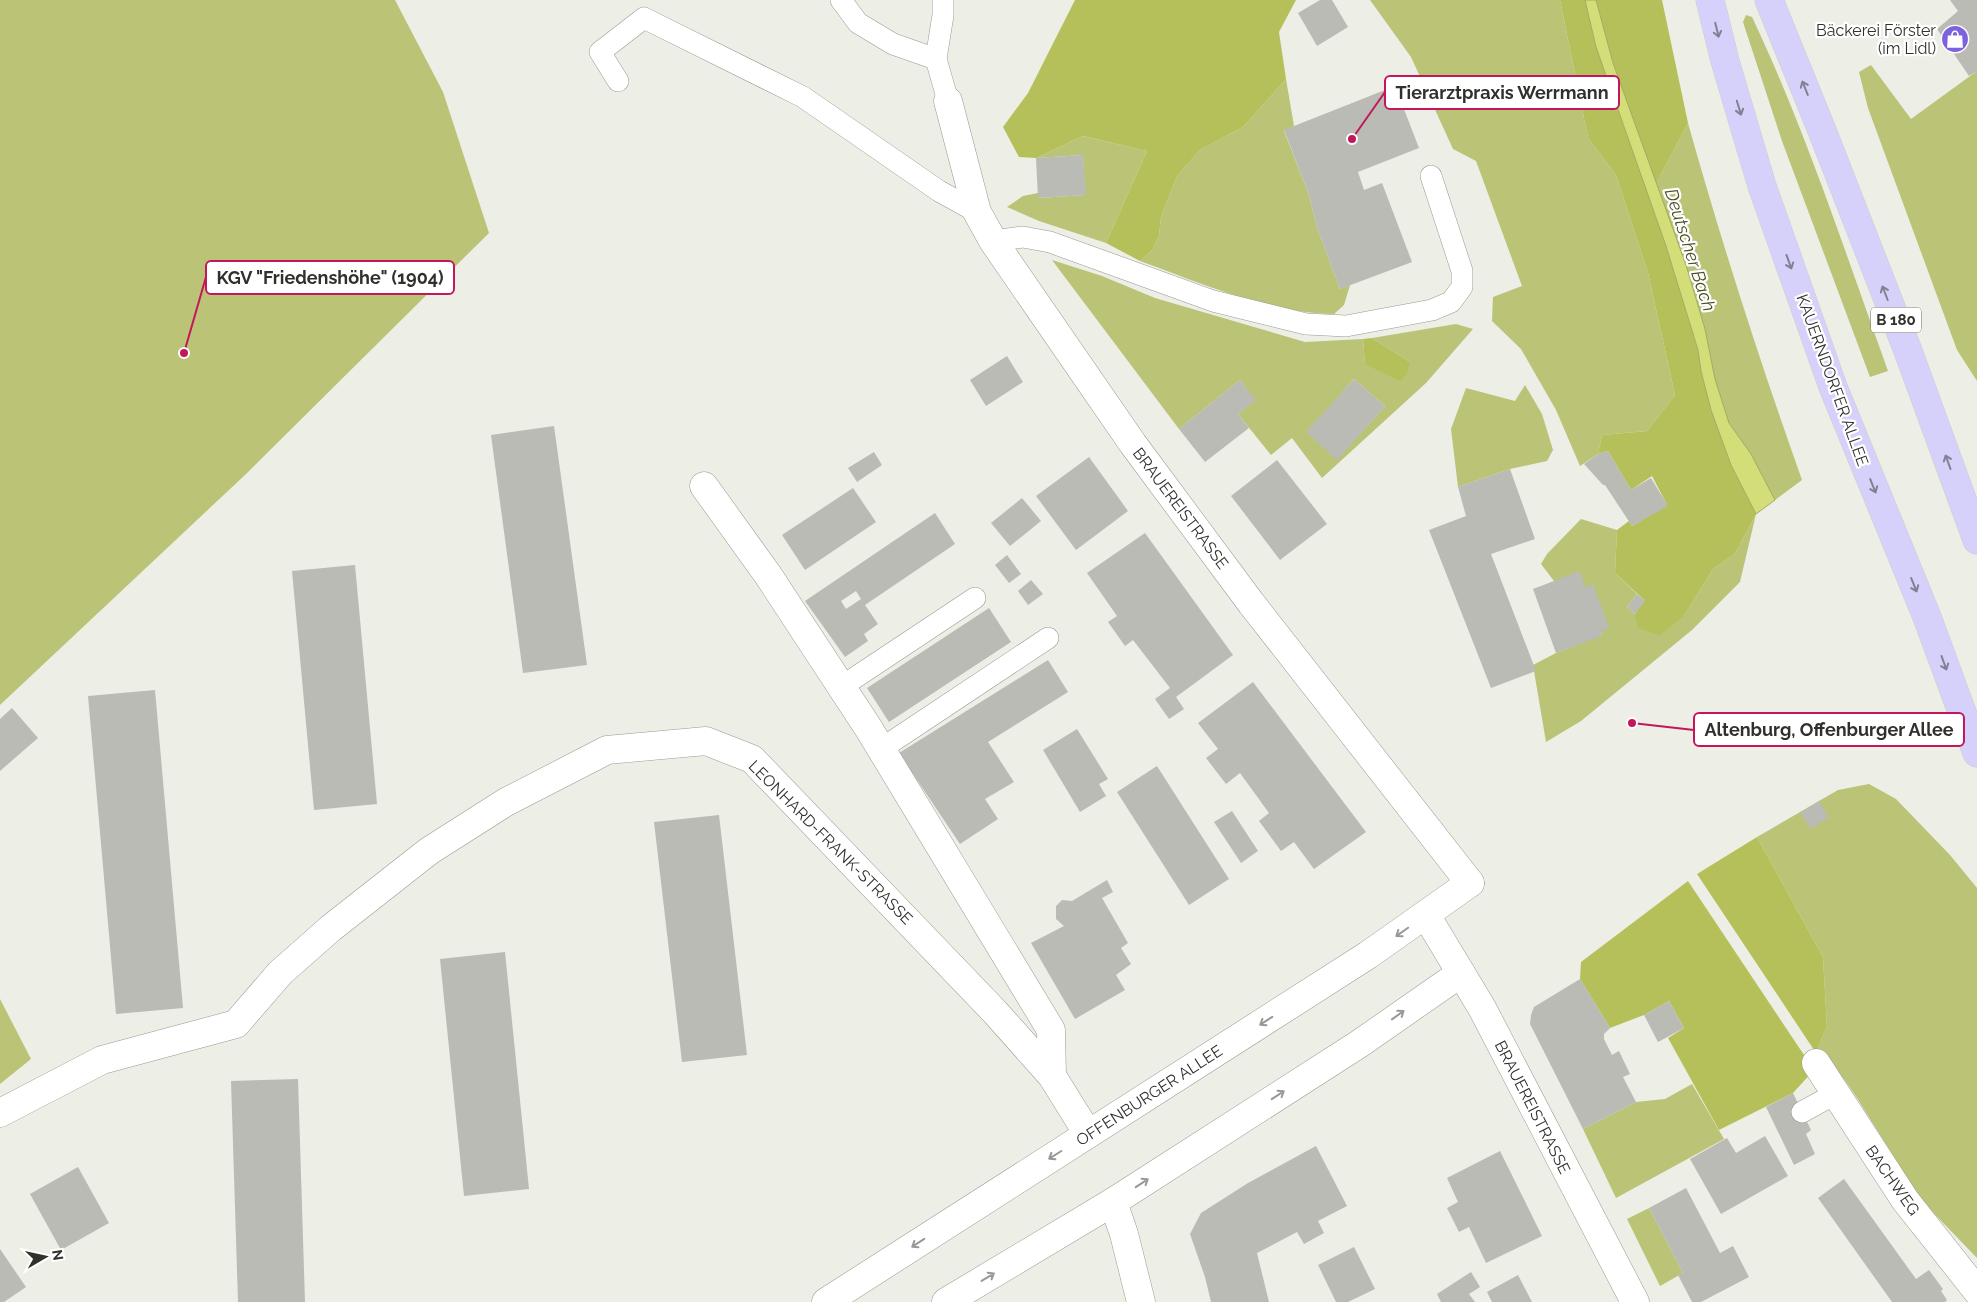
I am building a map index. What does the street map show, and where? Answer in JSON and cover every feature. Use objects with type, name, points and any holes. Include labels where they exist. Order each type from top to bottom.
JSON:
[{"type":"main road","name":"KAUERNDORFER ALLEE","points":[[1710,0],[1725,61],[1762,186],[1832,386],[1927,617],[1977,753]]},
{"type":"main road","name":"B 180","points":[[1769,0],[1823,133],[1910,358],[1977,540]]},
{"type":"street","name":"BRAUEREISTRASSE","points":[[948,101],[977,212],[993,241],[1133,444],[1251,604],[1470,883]]},
{"type":"street","points":[[704,486],[768,575],[881,749],[1051,1030],[1052,1076]]},
{"type":"street","name":"LEONHARD-FRANK-STRASSE","points":[[0,1113],[102,1060],[236,1024],[280,973],[331,928],[429,851],[506,802],[607,750],[706,741],[752,759],[853,861],[995,1012],[1052,1076],[1088,1134]]},
{"type":"street","name":"OFFENBURGER ALLEE","points":[[826,1302],[1368,955],[1470,883]]},
{"type":"street","name":"BRAUEREISTRASSE","points":[[1426,915],[1482,1008],[1635,1302]]},
{"type":"street","points":[[946,1302],[1113,1202],[1359,1044],[1462,973]]},
{"type":"street","name":"BACHWEG","points":[[1816,1063],[1905,1200],[1977,1291]]},
{"type":"street","points":[[1113,1202],[1124,1234],[1142,1302]]},
{"type":"lane","points":[[841,0],[858,23],[893,44],[936,59]]},
{"type":"lane","points":[[943,0],[943,15],[936,59],[948,101]]},
{"type":"lane","points":[[618,81],[600,52],[644,18],[803,97],[939,191],[977,212]]},
{"type":"lane","points":[[993,241],[1024,237],[1050,242],[1213,301],[1306,324],[1346,326],[1432,310],[1451,302],[1462,287],[1462,271],[1432,176]]},
{"type":"lane","points":[[841,688],[975,598]]},
{"type":"lane","points":[[881,749],[1048,638]]},
{"type":"lane","points":[[1802,1112],[1835,1094]]},
{"type":"shaded area","points":[[0,0],[395,0],[443,92],[489,233],[246,474],[0,705]]},
{"type":"shaded area","points":[[1075,0],[1296,0],[1279,32],[1286,79],[1243,127],[1200,150],[1177,176],[1161,217],[1159,236],[1152,250],[1140,261],[1106,243],[1147,151],[1083,136],[1036,158],[1019,157],[1003,127],[1028,93]]},
{"type":"shaded area","points":[[1370,0],[1560,0],[1588,138],[1616,175],[1648,273],[1675,395],[1647,431],[1602,435],[1598,454],[1580,466],[1556,410],[1521,349],[1492,321],[1493,297],[1522,286],[1476,161],[1453,149],[1411,57]]},
{"type":"shaded area","points":[[1560,0],[1585,0],[1596,47],[1666,246],[1698,350],[1701,371],[1711,410],[1731,465],[1756,514],[1735,554],[1713,569],[1684,616],[1660,635],[1638,628],[1635,614],[1644,600],[1615,573],[1617,530],[1629,521],[1632,526],[1667,505],[1652,476],[1631,490],[1608,451],[1598,454],[1602,435],[1647,431],[1675,395],[1648,273],[1616,175],[1588,138]]},
{"type":"shaded area","points":[[1585,0],[1596,0],[1613,63],[1686,265],[1705,329],[1715,379],[1729,423],[1751,454],[1775,500],[1756,514],[1731,465],[1711,410],[1701,371],[1698,350],[1666,246],[1596,47]]},
{"type":"shaded area","points":[[1596,0],[1662,0],[1688,123],[1656,184],[1613,63]]},
{"type":"shaded area","points":[[1746,15],[1752,17],[1790,104],[1824,192],[1888,371],[1870,377],[1782,141],[1743,22]]},
{"type":"shaded area","points":[[1871,65],[1911,119],[1977,71],[1977,381],[1957,350],[1868,108],[1859,72]]},
{"type":"shaded area","points":[[1286,79],[1294,126],[1284,131],[1308,192],[1318,230],[1340,289],[1350,285],[1344,305],[1334,314],[1309,312],[1260,303],[1140,261],[1152,250],[1159,236],[1161,217],[1177,176],[1200,150],[1243,127]]},
{"type":"shaded area","points":[[1688,123],[1742,303],[1802,480],[1775,500],[1751,454],[1729,423],[1715,379],[1705,329],[1686,265],[1656,184]]},
{"type":"shaded area","points":[[1083,136],[1147,151],[1106,243],[1039,221],[1007,207],[1023,196],[1038,193],[1039,198],[1085,195],[1083,155],[1036,158]]},
{"type":"shaded area","points":[[1052,260],[1102,276],[1155,298],[1305,342],[1363,339],[1365,364],[1410,362],[1372,338],[1456,324],[1473,329],[1426,383],[1322,478],[1292,438],[1271,455],[1238,414],[1255,400],[1240,380],[1179,429]],"holes":[[[1354,379],[1385,406],[1337,459],[1307,432]]]},
{"type":"shaded area","points":[[1372,338],[1410,362],[1407,374],[1400,381],[1365,364],[1363,339]]},
{"type":"shaded area","points":[[1525,385],[1542,414],[1553,450],[1547,461],[1510,469],[1458,487],[1451,429],[1466,388],[1515,401]]},
{"type":"shaded area","points":[[1756,514],[1740,582],[1692,630],[1581,721],[1546,742],[1533,665],[1556,653],[1602,635],[1585,587],[1554,581],[1541,564],[1547,554],[1581,519],[1617,530],[1615,573],[1637,594],[1627,607],[1635,614],[1684,616],[1713,569],[1735,554]]},
{"type":"shaded area","points":[[1869,784],[1896,799],[1950,855],[1977,888],[1977,1258],[1921,1200],[1844,1079],[1832,1076],[1816,1053],[1827,1026],[1823,957],[1757,837],[1838,790]]},
{"type":"shaded area","points":[[1757,837],[1823,957],[1827,1026],[1816,1053],[1697,874]]},
{"type":"shaded area","points":[[1688,881],[1814,1070],[1793,1093],[1719,1130],[1668,1038],[1684,1028],[1669,1001],[1644,1015],[1610,1028],[1580,979],[1581,962]]},
{"type":"shaded area","points":[[0,999],[31,1059],[0,1084]]},
{"type":"shaded area","points":[[1692,1084],[1724,1139],[1616,1198],[1583,1129],[1636,1102],[1665,1099]]},
{"type":"shaded area","points":[[1649,1208],[1683,1273],[1660,1286],[1627,1219]]},
{"type":"building","points":[[1320,0],[1332,0],[1348,27],[1317,46],[1298,13]]},
{"type":"building","points":[[1950,0],[1977,0],[1977,71],[1969,76],[1937,29],[1958,11]]},
{"type":"building","points":[[1395,86],[1419,148],[1358,172],[1364,190],[1382,183],[1412,262],[1340,289],[1318,230],[1308,192],[1284,130]]},
{"type":"building","points":[[1083,155],[1086,195],[1038,198],[1036,158]]},
{"type":"building","points":[[1007,356],[1023,382],[986,406],[970,380]]},
{"type":"building","points":[[1354,379],[1385,406],[1337,460],[1306,432]]},
{"type":"building","points":[[1240,380],[1256,400],[1238,414],[1249,428],[1205,462],[1179,429]]},
{"type":"building","points":[[554,426],[587,665],[523,673],[491,435]]},
{"type":"building","points":[[1608,451],[1631,490],[1651,478],[1668,506],[1632,526],[1605,485],[1584,464],[1598,454]]},
{"type":"building","points":[[874,452],[882,465],[857,482],[848,468]]},
{"type":"building","points":[[1089,457],[1128,511],[1076,550],[1036,496]]},
{"type":"building","points":[[1277,460],[1327,524],[1280,560],[1231,496]]},
{"type":"building","points":[[1510,469],[1535,539],[1491,554],[1536,671],[1491,688],[1429,530],[1466,516],[1458,487]]},
{"type":"building","points":[[853,488],[876,522],[805,570],[782,535]]},
{"type":"building","points":[[1022,498],[1041,521],[1010,546],[991,523]]},
{"type":"building","points":[[935,513],[955,544],[865,605],[878,624],[864,634],[868,641],[845,657],[805,601]],"holes":[[[856,591],[861,599],[846,609],[841,601]]]},
{"type":"building","points":[[1145,533],[1233,655],[1176,697],[1184,709],[1169,719],[1155,699],[1170,688],[1133,640],[1125,646],[1108,622],[1117,616],[1087,573]]},
{"type":"building","points":[[1007,555],[1021,574],[1009,583],[995,565]]},
{"type":"building","points":[[355,565],[377,804],[314,810],[292,571]]},
{"type":"building","points":[[1580,571],[1585,587],[1593,584],[1609,628],[1601,631],[1602,636],[1556,653],[1533,589]]},
{"type":"building","points":[[1031,580],[1043,594],[1028,605],[1018,591]]},
{"type":"building","points":[[1637,594],[1645,601],[1635,614],[1627,607]]},
{"type":"building","points":[[989,608],[1011,642],[889,722],[867,688]]},
{"type":"building","points":[[1048,660],[1068,692],[988,742],[1014,782],[985,799],[998,819],[960,844],[899,753]]},
{"type":"building","points":[[1253,682],[1366,832],[1314,869],[1294,842],[1281,851],[1259,821],[1269,813],[1240,773],[1226,784],[1206,758],[1218,749],[1198,723]]},
{"type":"building","points":[[155,690],[183,1008],[116,1014],[88,696]]},
{"type":"building","points":[[12,708],[38,738],[0,771],[0,719]]},
{"type":"building","points":[[1077,729],[1108,779],[1099,784],[1106,796],[1080,812],[1043,750]]},
{"type":"building","points":[[1157,766],[1229,879],[1189,905],[1117,792]]},
{"type":"building","points":[[1819,801],[1829,817],[1811,829],[1800,813]]},
{"type":"building","points":[[1232,811],[1258,851],[1241,863],[1214,822]]},
{"type":"building","points":[[719,815],[747,1055],[682,1062],[654,822]]},
{"type":"building","points":[[1107,880],[1113,892],[1102,898],[1128,943],[1121,948],[1131,964],[1116,975],[1125,990],[1075,1019],[1031,943],[1064,926],[1056,919],[1056,906],[1062,900],[1072,901]]},
{"type":"building","points":[[505,952],[529,1189],[464,1196],[440,959]]},
{"type":"building","points":[[1580,979],[1610,1028],[1604,1034],[1604,1039],[1612,1055],[1619,1051],[1630,1074],[1623,1077],[1636,1102],[1583,1129],[1530,1024],[1534,1007]]},
{"type":"building","points":[[1669,1001],[1684,1028],[1658,1042],[1644,1015]]},
{"type":"building","points":[[298,1079],[305,1302],[238,1302],[231,1081]]},
{"type":"building","points":[[1793,1093],[1811,1130],[1806,1134],[1815,1154],[1794,1165],[1766,1107]]},
{"type":"building","points":[[1765,1136],[1788,1176],[1721,1214],[1690,1159],[1727,1138],[1736,1153]]},
{"type":"building","points":[[1316,1146],[1347,1206],[1318,1221],[1324,1233],[1304,1244],[1297,1232],[1257,1253],[1269,1302],[1211,1302],[1205,1277],[1190,1234],[1201,1213],[1248,1183]]},
{"type":"building","points":[[1500,1151],[1542,1236],[1486,1263],[1469,1227],[1459,1232],[1447,1208],[1458,1202],[1447,1178]]},
{"type":"building","points":[[78,1167],[109,1223],[61,1250],[30,1194]]},
{"type":"building","points":[[1844,1179],[1916,1279],[1929,1270],[1943,1289],[1941,1291],[1947,1300],[1945,1302],[1892,1302],[1818,1198]]},
{"type":"building","points":[[1686,1188],[1720,1253],[1733,1246],[1749,1277],[1701,1302],[1692,1302],[1678,1275],[1683,1273],[1649,1208]]},
{"type":"building","points":[[1354,1247],[1375,1289],[1348,1302],[1336,1302],[1318,1265]]},
{"type":"building","points":[[0,1249],[26,1287],[4,1302],[0,1302]]},
{"type":"building","points":[[1471,1272],[1480,1287],[1469,1294],[1475,1302],[1441,1302],[1437,1294]]},
{"type":"building","points":[[1518,1275],[1532,1302],[1492,1302],[1487,1292]]},
{"type":"place","name":"Bäckerei Förster (im Lidl)","points":[[1955,39]]},
{"type":"place","name":"Tierarztpraxis Werrmann","points":[[1352,139]]},
{"type":"place","name":"KGV \"Friedenshöhe\" (1904)","points":[[184,353]]},
{"type":"place","name":"Altenburg, Offenburger Allee","points":[[1632,723]]},
{"type":"water label","name":"Deutscher Bach","points":[[1690,250]]}]
